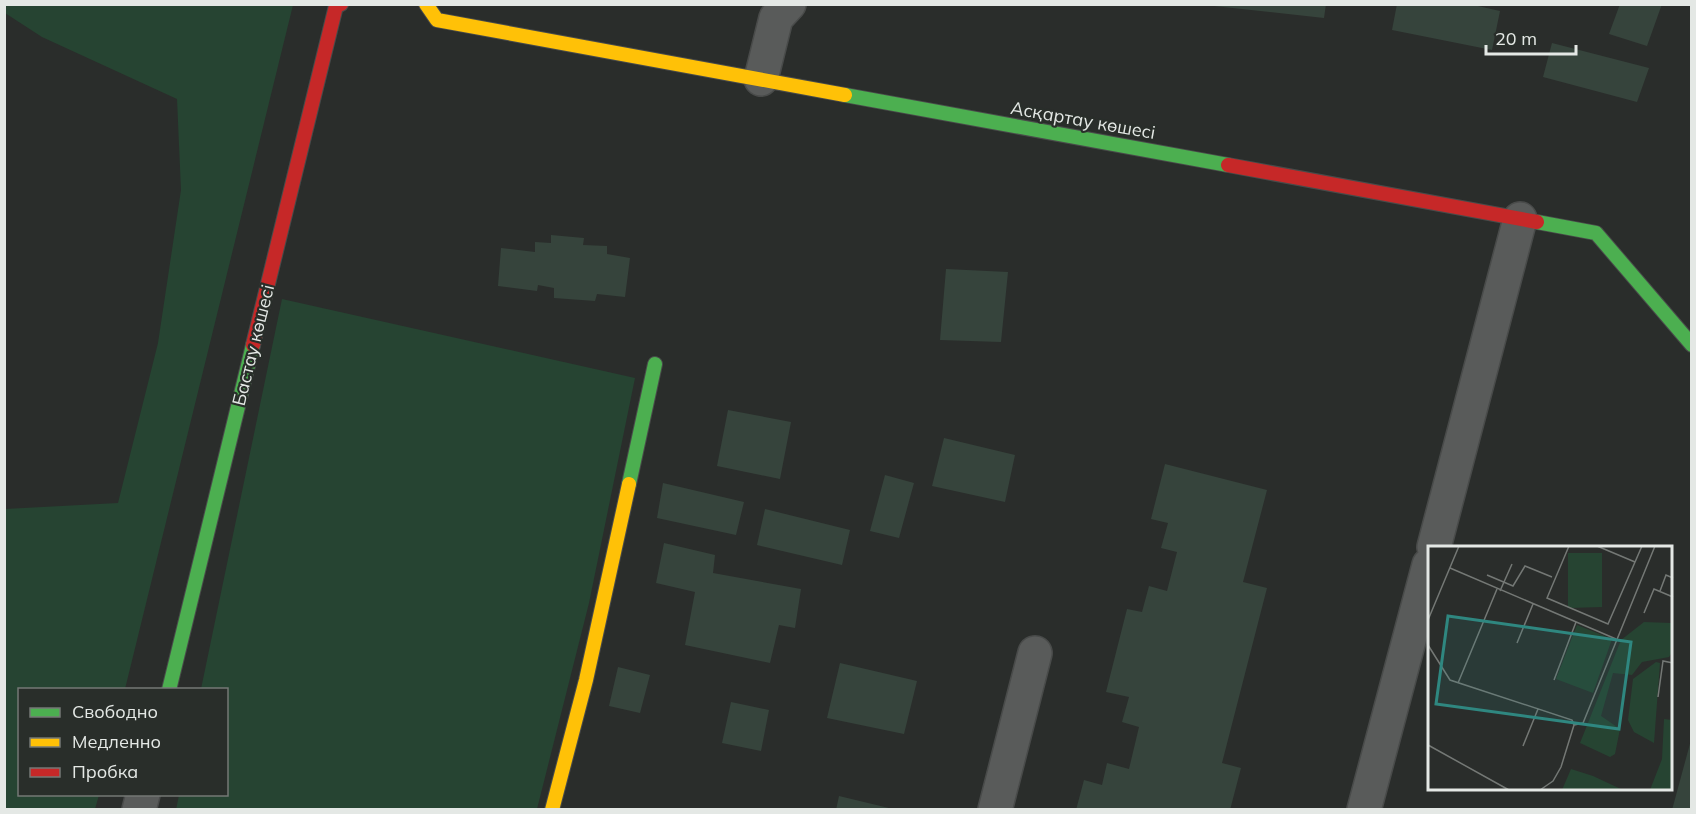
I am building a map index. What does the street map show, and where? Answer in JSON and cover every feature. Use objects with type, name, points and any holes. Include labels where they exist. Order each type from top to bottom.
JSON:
[{"type":"street","name":"Бастау көшесі","points":[[169,688],[336,6],[341,4]]},
{"type":"street","name":"Асқартау көшесі","points":[[426,4],[437,20],[1596,233],[1692,345]]},
{"type":"street","points":[[761,79],[776,18],[789,4]]},
{"type":"street","points":[[1434,546],[1520,219]]},
{"type":"street","points":[[552,810],[586,680],[655,364]]},
{"type":"street","points":[[1365,810],[1428,569]]},
{"type":"street","points":[[995,810],[1035,652]]},
{"type":"green space","points":[[5,4],[293,5],[125,688],[18,688],[18,796],[99,796],[95,809],[5,809],[5,509],[118,503],[158,343],[181,190],[177,99],[42,37],[5,13]]},
{"type":"green space","points":[[282,299],[635,378],[589,603],[537,809],[176,810],[179,796],[228,796],[228,688],[201,688]]},
{"type":"building","points":[[1214,4],[1326,4],[1324,18],[1214,6]]},
{"type":"building","points":[[1397,4],[1469,4],[1500,11],[1492,50],[1392,30]]},
{"type":"building","points":[[1620,4],[1662,4],[1647,46],[1609,34]]},
{"type":"building","points":[[1552,43],[1649,68],[1637,102],[1543,77]]},
{"type":"building","points":[[551,235],[584,238],[583,245],[607,246],[607,254],[630,258],[625,297],[597,294],[595,301],[554,298],[554,288],[538,285],[537,291],[498,286],[501,248],[535,252],[535,242],[551,243]]},
{"type":"building","points":[[946,269],[1008,272],[1001,342],[940,340]]},
{"type":"building","points":[[728,410],[791,422],[780,479],[717,466]]},
{"type":"building","points":[[944,438],[1015,455],[1005,502],[932,486]]},
{"type":"building","points":[[1165,464],[1267,490],[1243,582],[1267,588],[1222,763],[1241,768],[1230,810],[1076,810],[1084,780],[1102,785],[1107,763],[1129,769],[1139,727],[1122,722],[1129,697],[1106,692],[1127,609],[1142,612],[1149,586],[1167,591],[1177,552],[1161,548],[1168,523],[1151,519]]},
{"type":"building","points":[[885,475],[914,483],[899,538],[870,531]]},
{"type":"building","points":[[663,483],[744,502],[736,535],[657,518]]},
{"type":"building","points":[[765,509],[850,530],[842,565],[757,545]]},
{"type":"building","points":[[664,543],[715,555],[713,573],[801,589],[795,628],[779,625],[770,663],[685,645],[695,592],[656,583]]},
{"type":"building","points":[[840,663],[917,681],[904,734],[827,718]]},
{"type":"building","points":[[618,667],[650,675],[640,713],[609,706]]},
{"type":"building","points":[[731,702],[769,710],[761,751],[722,743]]},
{"type":"building","points":[[1691,740],[1692,810],[1672,810]]},
{"type":"building","points":[[839,796],[893,809],[836,810]]},
{"type":"traffic: fast","points":[[845,95],[1228,165]]},
{"type":"traffic: fast","points":[[1537,222],[1596,233],[1692,345]]},
{"type":"traffic: fast","points":[[169,688],[253,345]]},
{"type":"traffic: fast","points":[[629,484],[655,364]]},
{"type":"traffic: slow","points":[[426,4],[437,20],[845,95]]},
{"type":"traffic: slow","points":[[552,810],[586,680],[629,484]]},
{"type":"traffic: jam","points":[[253,345],[336,6],[341,4]]},
{"type":"traffic: jam","points":[[1228,165],[1537,222]]}]
